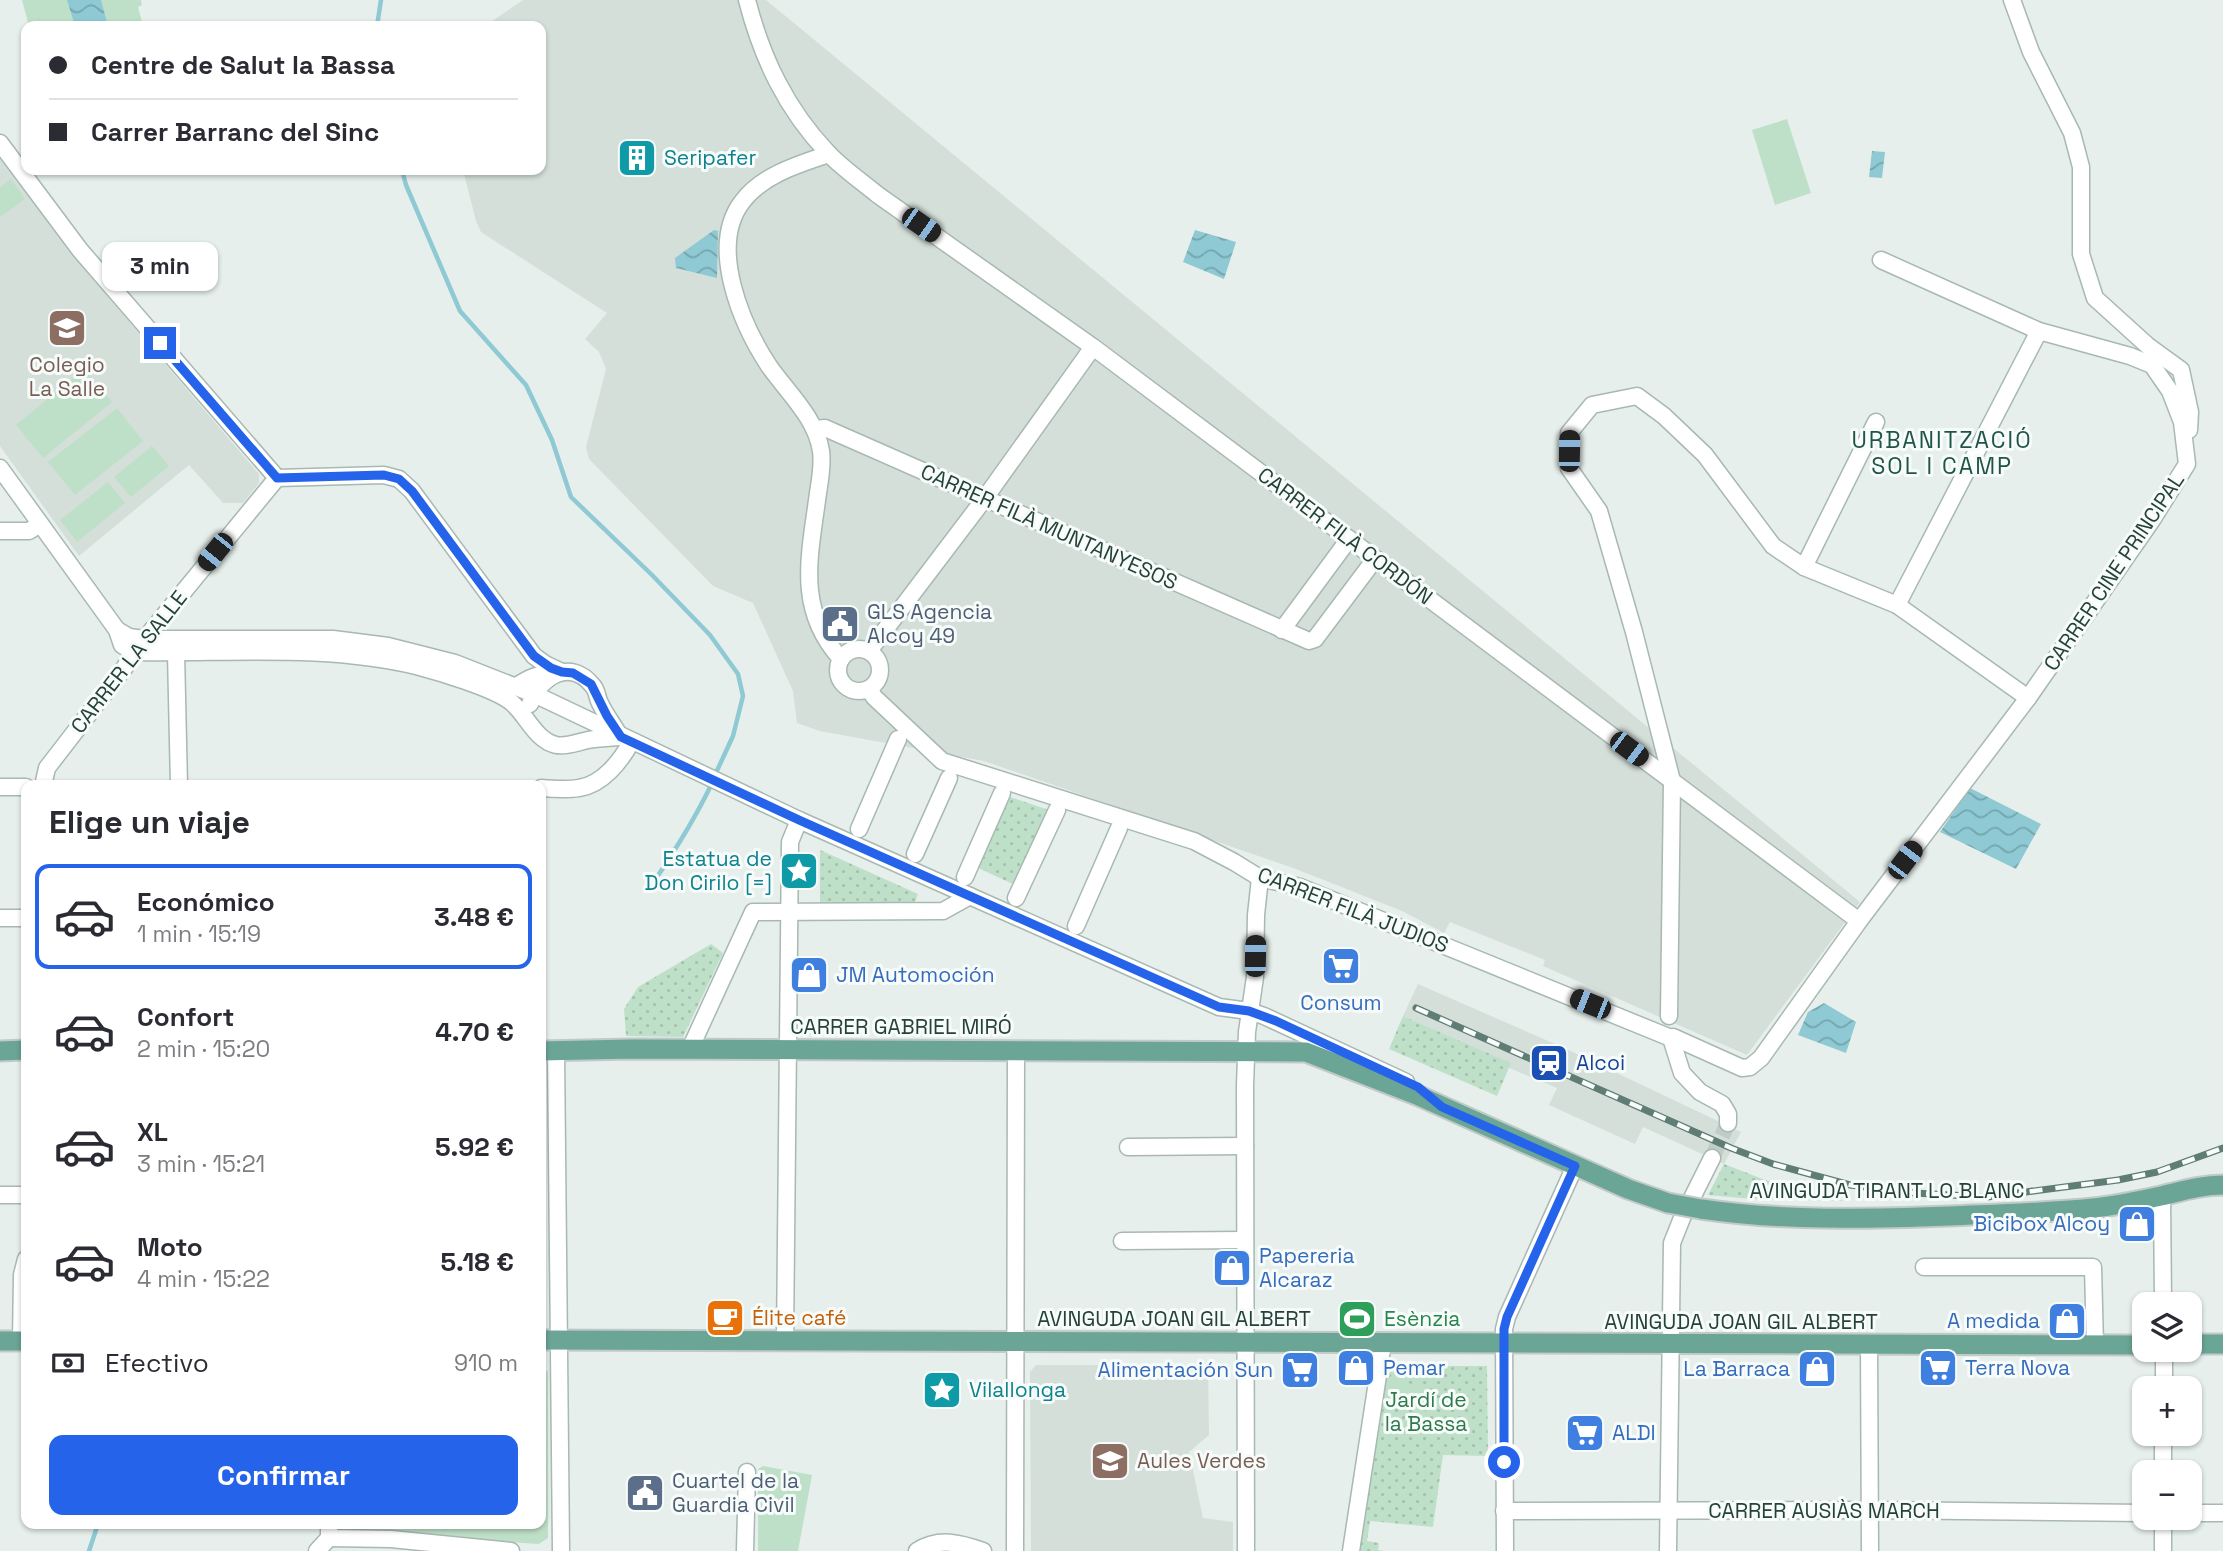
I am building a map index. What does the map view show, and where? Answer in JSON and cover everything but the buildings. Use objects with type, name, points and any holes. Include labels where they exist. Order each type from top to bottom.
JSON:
[{"type":"main road","points":[[0,1051],[21,1051]]},
{"type":"main road","name":"CARRER GABRIEL MIRÓ","points":[[549,1051],[1246,1051]]},
{"type":"main road","name":"AVINGUDA TIRANT LO BLANC","points":[[1246,1051],[1314,1054],[1648,1197],[1701,1209],[1745,1215],[1892,1218],[2055,1212],[2096,1208],[2188,1188]]},
{"type":"main road","points":[[2188,1188],[2223,1185]]},
{"type":"main road","name":"AVINGUDA JOAN GIL ALBERT","points":[[551,1340],[2132,1345]]},
{"type":"main road","points":[[0,1341],[21,1341]]},
{"type":"main road","points":[[2202,1344],[2223,1344]]},
{"type":"street","name":"CARRER FILÀ CORDÓN","points":[[747,0],[766,60],[784,95],[803,124],[829,155],[878,195],[1093,347],[1859,921]]},
{"type":"street","points":[[2012,0],[2031,52],[2072,133],[2081,167],[2081,254],[2095,298],[2148,346],[2181,370],[2190,412],[2187,464]]},
{"type":"street","points":[[0,143],[21,171]]},
{"type":"street","points":[[829,155],[783,172],[753,191],[736,212],[730,226],[729,262],[745,322],[770,367],[815,429],[822,453],[809,561],[809,592],[818,627],[829,647],[841,659]]},
{"type":"street","points":[[24,175],[80,250],[277,478],[384,475],[399,479],[412,491],[534,656],[558,674]]},
{"type":"street","name":"CARRER CINE PRINCIPAL","points":[[1761,1058],[1859,921],[2028,698],[2138,541],[2187,464],[2182,422],[2170,391],[2152,365],[2130,356],[2039,331],[1881,260]]},
{"type":"street","points":[[1897,605],[2039,331]]},
{"type":"street","points":[[869,652],[985,498],[1093,347]]},
{"type":"street","points":[[1728,1123],[1728,1114],[1722,1104],[1700,1092],[1682,1073],[1668,1036],[1678,1034],[1680,1025],[1678,1020],[1669,1016],[1672,781],[1634,632],[1599,511],[1569,468],[1569,433],[1591,405],[1637,396],[1664,416],[1705,455],[1773,546],[1804,567],[1897,605],[2028,698]]},
{"type":"street","points":[[1804,567],[1875,422]]},
{"type":"street","name":"CARRER FILÀ MUNTANYESOS","points":[[815,429],[825,428],[1309,641],[1315,639],[1375,559]]},
{"type":"street","points":[[0,468],[117,629],[122,645],[134,652],[341,654],[402,663],[446,675],[505,698],[538,735],[555,745],[564,746],[582,738],[594,722],[599,700]]},
{"type":"street","name":"CARRER LA SALLE","points":[[44,780],[47,768],[134,652],[277,478]]},
{"type":"street","points":[[0,531],[29,531],[40,524]]},
{"type":"street","points":[[1282,630],[1349,539]]},
{"type":"street","points":[[117,629],[129,637],[145,639]]},
{"type":"street","name":"AVINGUDA TIRANT LO BLANC","points":[[145,639],[308,638],[370,642],[437,657],[534,694],[779,811],[1219,1007],[1249,1011],[1276,1021],[1418,1087],[1442,1107]]},
{"type":"street","points":[[863,649],[869,652],[877,660],[880,672],[874,685],[857,692],[846,687],[839,677],[838,665],[841,659],[850,651],[863,649]]},
{"type":"street","points":[[176,653],[179,780]]},
{"type":"street","points":[[515,687],[545,673],[573,673],[583,677],[591,684],[626,739],[621,759],[590,785],[576,789],[546,788]]},
{"type":"street","points":[[533,727],[530,710],[534,694],[545,680],[558,674]]},
{"type":"street","name":"CARRER FILÀ JUDIOS","points":[[869,689],[874,698],[942,761],[1194,841],[1259,878],[1300,887],[1742,1068],[1750,1067],[1761,1058]]},
{"type":"street","points":[[573,743],[626,739]]},
{"type":"street","points":[[859,829],[898,739]]},
{"type":"street","points":[[915,854],[949,778]]},
{"type":"street","points":[[0,787],[21,787]]},
{"type":"street","points":[[965,877],[1002,793]]},
{"type":"street","points":[[1016,898],[1057,810]]},
{"type":"street","points":[[785,1341],[790,842],[799,820]]},
{"type":"street","points":[[1076,926],[1119,828]]},
{"type":"street","points":[[1246,1551],[1244,1146],[1246,1051],[1255,977],[1259,878]]},
{"type":"street","points":[[690,1049],[753,912],[943,911],[970,896]]},
{"type":"street","points":[[0,918],[21,918]]},
{"type":"street","points":[[549,1051],[551,1340],[561,1551]]},
{"type":"street","points":[[1015,1551],[1016,1051]]},
{"type":"street","points":[[1128,1147],[1244,1146]]},
{"type":"street","points":[[1668,1551],[1672,1243],[1712,1158]]},
{"type":"street","points":[[1505,1551],[1504,1343],[1507,1317],[1575,1166]]},
{"type":"street","name":"AVINGUDA TIRANT LO BLANC","points":[[2188,1188],[2223,1177]]},
{"type":"street","points":[[0,1195],[21,1195]]},
{"type":"street","points":[[2162,1195],[2163,1292]]},
{"type":"street","points":[[1122,1241],[1245,1240]]},
{"type":"street","points":[[1924,1266],[2093,1267],[2095,1345]]},
{"type":"street","points":[[1351,1551],[1383,1343]]},
{"type":"street","points":[[1869,1345],[1870,1551]]},
{"type":"street","points":[[745,1551],[747,1472]]},
{"type":"street","name":"CARRER AUSIÀS MARCH","points":[[1504,1511],[2132,1513]]},
{"type":"street","points":[[2202,1513],[2223,1513]]},
{"type":"street","points":[[2163,1530],[2163,1551]]},
{"type":"street","points":[[317,1551],[331,1538],[391,1539],[511,1551]]},
{"type":"street","points":[[917,1551],[936,1542],[948,1542],[983,1551]]},
{"type":"shaded area","points":[[523,0],[766,0],[1860,902],[1747,1055],[1543,966],[1545,960],[1450,922],[1444,933],[1402,911],[1296,869],[984,761],[820,731],[797,723],[793,691],[753,603],[713,586],[589,459],[586,447],[606,369],[599,352],[585,339],[607,313],[481,232],[476,221],[464,175],[546,175],[546,21],[492,21]]},
{"type":"shaded area","name":"Colegio La Salle","points":[[0,154],[90,276],[259,474],[259,483],[243,503],[223,503],[189,465],[79,556],[0,446]]},
{"type":"shaded area","points":[[1418,984],[1562,1047],[1741,1132],[1724,1164],[1643,1127],[1635,1144],[1549,1105],[1557,1088],[1509,1068],[1510,1063],[1403,1016]]},
{"type":"shaded area","name":"Aules Verdes","points":[[1036,1365],[1208,1365],[1209,1435],[1189,1452],[1203,1518],[1233,1522],[1233,1551],[1031,1551],[1030,1372]]},
{"type":"green space","points":[[22,0],[141,0],[142,5],[138,7],[142,21],[28,21]]},
{"type":"green space","points":[[1787,119],[1811,193],[1775,205],[1752,130]]},
{"type":"green space","points":[[11,179],[25,199],[0,217],[0,187]]},
{"type":"green space","points":[[84,369],[112,402],[43,458],[16,425]]},
{"type":"green space","points":[[117,408],[143,441],[75,495],[48,462]]},
{"type":"green space","points":[[152,446],[169,466],[131,497],[114,477]]},
{"type":"green space","points":[[108,482],[125,503],[77,542],[60,520]]},
{"type":"green space","points":[[1004,795],[1049,810],[1015,885],[974,866]]},
{"type":"green space","points":[[820,850],[918,894],[915,902],[820,903]]},
{"type":"green space","points":[[711,944],[723,953],[683,1037],[626,1036],[624,1009],[638,987]]},
{"type":"green space","points":[[1403,1016],[1511,1063],[1497,1096],[1389,1049]]},
{"type":"green space","points":[[1724,1164],[1765,1180],[1844,1201],[1708,1195]]},
{"type":"green space","name":"Jardí de la Bassa","points":[[1386,1366],[1487,1366],[1488,1456],[1443,1455],[1433,1527],[1370,1521],[1367,1541],[1379,1543],[1378,1550],[1383,1551],[1358,1551]]},
{"type":"green space","points":[[546,1370],[548,1372],[548,1538],[539,1544],[349,1532],[346,1529],[546,1529]]},
{"type":"green space","points":[[1385,1379],[1429,1387],[1425,1412],[1381,1405]]},
{"type":"green space","points":[[763,1466],[812,1475],[798,1551],[758,1551],[758,1469]]},
{"type":"water","points":[[67,0],[101,0],[107,21],[73,21]]},
{"type":"water","points":[[1872,151],[1885,152],[1882,178],[1869,177]]},
{"type":"water","points":[[714,230],[718,231],[717,278],[676,268],[675,258]]},
{"type":"water","points":[[1195,230],[1236,242],[1224,279],[1183,262]]},
{"type":"water","points":[[1970,788],[2041,824],[2016,869],[1940,832]]},
{"type":"water","points":[[1824,1003],[1856,1022],[1846,1053],[1798,1035],[1808,1012]]},
{"type":"waterway","points":[[378,21],[381,0]]},
{"type":"waterway","points":[[403,175],[460,311],[526,385],[552,440],[571,497],[710,635],[738,674],[743,696],[733,736],[715,775]]},
{"type":"waterway","points":[[655,880],[712,783]]},
{"type":"waterway","points":[[89,1551],[96,1529]]},
{"type":"tunnel","points":[[1712,1158],[1728,1123]]},
{"type":"railway","points":[[1416,1008],[1731,1148],[1773,1164],[1850,1185],[1914,1193],[1987,1197],[2118,1180],[2157,1172],[2223,1148]]},
{"type":"place","name":"Seripafer","points":[[637,158]]},
{"type":"place","name":"Colegio La Salle","points":[[67,328]]},
{"type":"place","name":"GLS Agencia Alcoy 49","points":[[840,624]]},
{"type":"place","name":"Estatua de Don Cirilo [=]","points":[[799,871]]},
{"type":"place","name":"Consum","points":[[1341,966]]},
{"type":"place","name":"JM Automoción","points":[[809,975]]},
{"type":"place","name":"Alcoi","points":[[1549,1063]]},
{"type":"place","name":"Bicibox Alcoy","points":[[2137,1224]]},
{"type":"place","name":"Papereria Alcaraz","points":[[1232,1268]]},
{"type":"place","name":"Élite café","points":[[725,1318]]},
{"type":"place","name":"Esènzia","points":[[1357,1319]]},
{"type":"place","name":"A medida","points":[[2067,1321]]},
{"type":"place","name":"Pemar","points":[[1356,1368]]},
{"type":"place","name":"Terra Nova","points":[[1938,1368]]},
{"type":"place","name":"La Barraca","points":[[1817,1369]]},
{"type":"place","name":"Alimentación Sun","points":[[1300,1370]]},
{"type":"place","name":"Vilallonga","points":[[942,1390]]},
{"type":"place","name":"ALDI","points":[[1585,1433]]},
{"type":"place","name":"Aules Verdes","points":[[1110,1461]]},
{"type":"place","name":"Cuartel de la Guardia Civil","points":[[645,1493]]},
{"type":"district","name":"URBANITZACIÓ SOL I CAMP","points":[[1942,453]]},
{"type":"route","points":[[160,343],[277,478],[384,475],[399,479],[412,491],[534,656],[551,668],[583,677],[591,684],[621,737],[799,820],[1219,1007],[1249,1011],[1276,1021],[1418,1087],[1442,1107],[1575,1166],[1504,1329],[1504,1462]]}]
